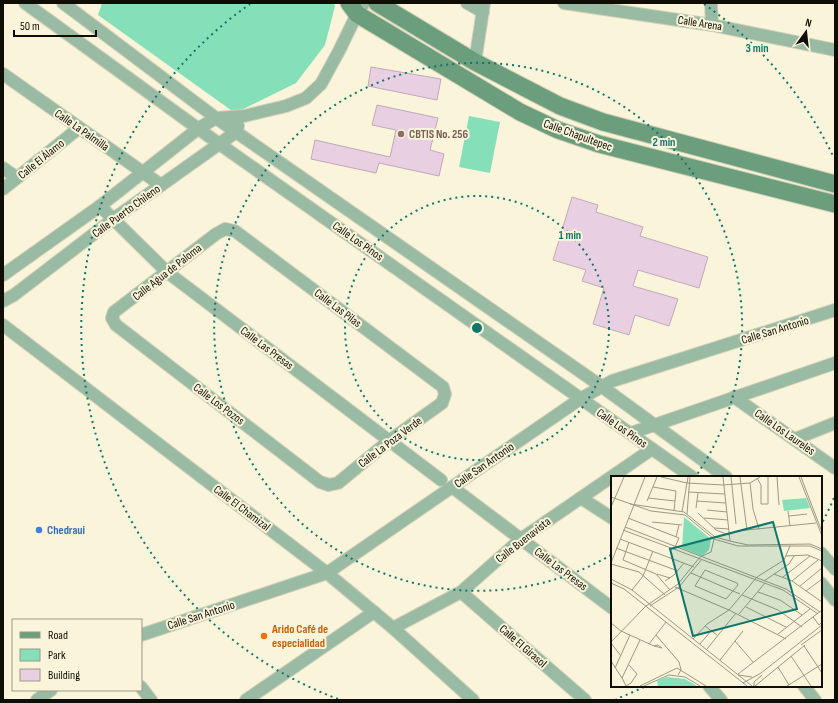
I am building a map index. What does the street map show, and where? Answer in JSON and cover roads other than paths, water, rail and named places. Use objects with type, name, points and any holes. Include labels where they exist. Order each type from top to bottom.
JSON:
[{"type":"street","name":"Calle Los Pinos","points":[[63,3],[216,118],[601,386],[725,476]]},
{"type":"street","name":"Calle Chapultepec","points":[[377,3],[475,62],[560,106],[603,122],[835,184]]},
{"type":"street","points":[[467,3],[483,8],[475,62]]},
{"type":"street","name":"Calle Arena","points":[[564,3],[620,7],[835,50]]},
{"type":"street","points":[[711,3],[712,25]]},
{"type":"street","name":"Calle Los Pinos","points":[[32,5],[218,143],[691,476]]},
{"type":"street","name":"Calle Puerto Chileno","points":[[3,275],[144,173],[199,128],[216,118],[244,116],[286,106],[306,98],[321,84],[339,51],[356,7]]},
{"type":"street","name":"Calle Chapultepec","points":[[356,7],[520,112],[558,130],[600,144],[835,204]]},
{"type":"street","name":"Calle La Palmilla","points":[[3,74],[160,185]]},
{"type":"street","points":[[236,132],[244,116]]},
{"type":"street","name":"Calle El Álamo","points":[[3,189],[79,128]]},
{"type":"street","name":"Calle Puerto Chileno","points":[[3,301],[14,295],[160,185],[218,143],[236,132]]},
{"type":"street","points":[[3,168],[17,178]]},
{"type":"street","name":"Calle Las Presas","points":[[100,206],[112,220],[167,272],[441,480]]},
{"type":"street","name":"Calle Agua de Paloma","points":[[112,318],[114,312],[216,234],[225,229]]},
{"type":"street","name":"Calle Las Pilas","points":[[225,229],[235,231],[443,387],[446,394]]},
{"type":"street","name":"Calle San Antonio","points":[[142,634],[327,573],[601,386],[625,376],[835,310]]},
{"type":"street","name":"Calle Los Pozos","points":[[112,318],[116,325],[320,482],[329,485]]},
{"type":"street","name":"Calle El Chamizal","points":[[3,325],[327,573],[393,628],[473,700]]},
{"type":"street","points":[[631,433],[653,424],[835,363]]},
{"type":"street","name":"Calle La Poza Verde","points":[[329,485],[338,483],[389,441],[442,403],[446,394]]},
{"type":"street","name":"Calle Los Laureles","points":[[734,397],[835,468]]},
{"type":"street","points":[[794,440],[835,423]]},
{"type":"street","name":"Calle Buenavista","points":[[613,476],[652,449]]},
{"type":"street","name":"Calle Buenavista","points":[[393,628],[461,592],[521,539],[611,477]]},
{"type":"street","name":"Calle Las Presas","points":[[452,487],[611,607]]},
{"type":"street","points":[[581,498],[611,517]]},
{"type":"street","points":[[822,554],[835,569]]},
{"type":"street","points":[[822,584],[835,600]]},
{"type":"street","name":"Calle El Girasol","points":[[461,592],[585,700]]},
{"type":"street","points":[[246,700],[374,612]]},
{"type":"street","points":[[710,687],[721,700]]},
{"type":"street","points":[[805,687],[815,700]]},
{"type":"street","points":[[37,700],[50,691]]},
{"type":"place","name":"CBTIS No. 256","points":[[401,134]]},
{"type":"place","name":"Chedraui","points":[[39,530]]},
{"type":"place","name":"Arido Café de especialidad","points":[[264,636]]}]
